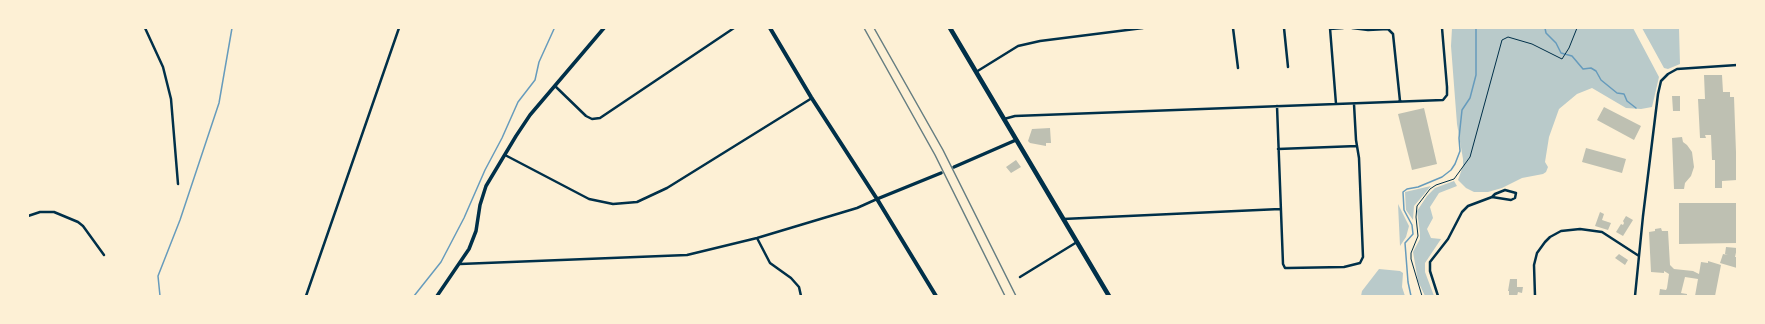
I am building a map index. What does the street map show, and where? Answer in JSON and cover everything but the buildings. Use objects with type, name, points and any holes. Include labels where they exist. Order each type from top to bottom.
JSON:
[{"type":"highway","points":[[950,28],[1107,295]]},
{"type":"main road","points":[[770,28],[936,296]]},
{"type":"street","points":[[145,28],[162,67],[171,99],[178,184]]},
{"type":"street","points":[[306,296],[399,28]]},
{"type":"street","points":[[437,296],[470,249],[476,231],[484,191],[505,155],[530,115],[604,28]]},
{"type":"street","points":[[554,85],[586,116],[592,119],[600,118],[734,28]]},
{"type":"street","points":[[976,72],[1018,46],[1040,41],[1143,28]]},
{"type":"street","points":[[1233,28],[1238,68]]},
{"type":"street","points":[[1284,28],[1288,67]]},
{"type":"street","points":[[1336,104],[1330,29],[1342,28]]},
{"type":"street","points":[[1352,28],[1368,30],[1388,29],[1393,34],[1400,101]]},
{"type":"street","points":[[1003,119],[1015,116],[1443,100],[1445,98],[1447,87],[1442,28]]},
{"type":"street","points":[[1635,296],[1659,87],[1665,76],[1672,71],[1682,68],[1737,65]]},
{"type":"street","points":[[505,155],[589,199],[613,204],[637,202],[667,188],[812,98]]},
{"type":"street","points":[[1277,106],[1282,260],[1284,266],[1288,268],[1344,267],[1360,263],[1363,257],[1354,104]]},
{"type":"street","points":[[954,167],[1016,140]]},
{"type":"street","points":[[1278,149],[1357,146]]},
{"type":"street","points":[[460,264],[687,255],[757,238],[857,208],[941,173]]},
{"type":"street","points":[[1438,296],[1430,271],[1430,262],[1448,239],[1462,212],[1468,206],[1492,197],[1505,190],[1516,193],[1516,198],[1511,200],[1492,197]]},
{"type":"street","points":[[1063,219],[1280,209]]},
{"type":"street","points":[[28,216],[40,212],[54,212],[78,222],[83,226],[104,255]]},
{"type":"street","points":[[1535,296],[1534,264],[1537,253],[1550,237],[1561,231],[1580,229],[1602,232],[1639,256]]},
{"type":"street","points":[[757,238],[770,263],[791,278],[799,287],[801,296]]},
{"type":"street","points":[[1020,277],[1077,242]]},
{"type":"path","points":[[1422,296],[1411,259],[1411,253],[1418,236],[1416,217],[1417,206],[1430,189],[1436,185],[1454,179],[1470,158],[1502,40],[1508,37],[1532,44],[1559,59],[1564,57],[1568,50],[1576,28]]},
{"type":"shaded area","points":[[1452,28],[1633,28],[1659,77],[1652,107],[1641,109],[1626,108],[1592,88],[1577,94],[1559,109],[1549,137],[1545,162],[1548,167],[1546,172],[1543,174],[1522,178],[1502,188],[1488,192],[1474,192],[1466,188],[1458,180],[1463,166],[1463,159],[1457,124],[1451,46]]},
{"type":"shaded area","points":[[1642,28],[1679,28],[1680,64],[1668,69],[1664,68]]},
{"type":"shaded area","points":[[1454,181],[1457,186],[1439,193],[1430,207],[1433,218],[1427,229],[1431,238],[1441,239],[1425,263],[1425,272],[1434,296],[1425,296],[1418,281],[1413,252],[1420,239],[1417,211],[1427,196],[1435,188]]},
{"type":"shaded area","points":[[1431,186],[1414,206],[1413,220],[1406,210],[1405,192]]},
{"type":"shaded area","points":[[1398,204],[1409,226],[1406,237],[1400,246]]},
{"type":"shaded area","points":[[1379,269],[1400,271],[1403,273],[1402,287],[1405,296],[1361,296],[1362,291]]},
{"type":"waterway","points":[[160,296],[158,276],[180,220],[219,103],[232,28]]},
{"type":"waterway","points":[[1411,296],[1408,282],[1405,243],[1413,234],[1412,225],[1404,210],[1403,192],[1407,189],[1418,187],[1442,177],[1451,170],[1455,164],[1460,151],[1459,138],[1462,110],[1470,98],[1476,75],[1476,28]]},
{"type":"waterway","points":[[1545,28],[1546,33],[1556,43],[1561,53],[1572,56],[1583,69],[1591,68],[1596,71],[1601,80],[1617,93],[1624,94],[1627,101],[1636,108]]},
{"type":"waterway","points":[[414,296],[441,262],[464,218],[485,170],[502,138],[518,102],[535,80],[539,62],[554,29]]},
{"type":"railway","points":[[864,28],[935,155],[1005,296]]},
{"type":"railway","points":[[874,28],[943,150],[1016,296]]}]
